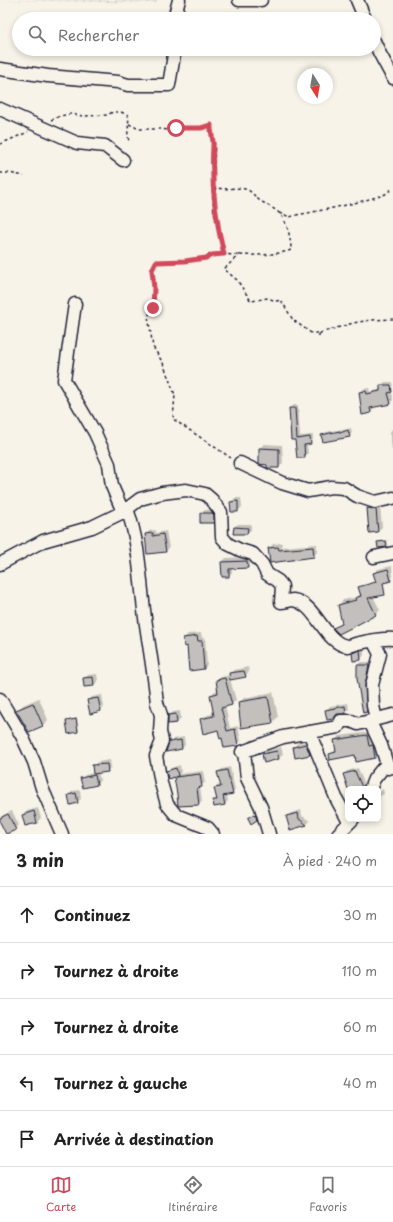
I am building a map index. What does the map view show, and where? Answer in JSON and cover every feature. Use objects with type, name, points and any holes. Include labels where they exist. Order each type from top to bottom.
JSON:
[{"type":"street","points":[[176,12],[179,0]]},
{"type":"street","points":[[239,0],[261,0]]},
{"type":"street","points":[[357,0],[362,12]]},
{"type":"street","points":[[0,69],[48,76],[118,82],[128,85],[169,85],[174,56]]},
{"type":"street","points":[[381,56],[393,78]]},
{"type":"street","points":[[0,109],[77,143],[105,146],[123,160]]},
{"type":"street","points":[[75,304],[64,380],[95,433],[109,464],[112,486],[134,526],[157,703],[161,715],[160,732],[162,741],[156,756],[161,783],[167,804],[176,815],[208,828],[212,834]]},
{"type":"street","points":[[240,463],[282,483],[308,491],[331,487],[344,488],[357,496],[375,502],[393,498]]},
{"type":"street","points":[[0,564],[43,541],[92,527],[125,510],[140,499],[162,493],[186,490],[205,494],[212,500],[221,512],[222,538],[228,544],[253,554],[262,564],[266,574],[278,581],[282,586],[281,602],[293,600],[306,607],[336,641],[347,646],[393,639]]},
{"type":"street","points":[[374,557],[393,553]]},
{"type":"street","points":[[371,786],[374,780],[384,768],[390,767],[373,721],[372,685],[380,654],[373,641]]},
{"type":"street","points":[[0,699],[34,762],[42,788],[62,834]]},
{"type":"street","points":[[269,834],[261,807],[247,778],[243,752],[283,737],[338,727],[341,721],[351,721],[358,724],[373,721],[393,714]]},
{"type":"street","points":[[309,732],[336,800],[345,813]]},
{"type":"street","points":[[338,834],[350,822]]},
{"type":"path","points":[[0,144],[29,132],[60,116],[71,114],[83,116],[107,115],[113,112],[121,112],[128,115],[129,124],[127,134],[130,141]]},
{"type":"path","points":[[129,124],[139,129],[160,128],[170,130],[176,128],[201,128],[211,125],[210,129],[214,145],[214,210],[224,254]]},
{"type":"path","points":[[0,173],[24,176]]},
{"type":"path","points":[[213,190],[217,188],[243,188],[249,190],[258,200],[278,212],[290,217],[365,201],[386,194],[393,188]]},
{"type":"path","points":[[240,463],[211,446],[173,419],[175,395],[164,363],[153,347],[148,316],[153,308],[154,288],[152,270],[156,262],[185,261],[206,258],[212,255],[285,252],[291,250],[287,227],[278,212]]},
{"type":"path","points":[[240,254],[224,269],[236,280],[251,300],[268,298],[282,300],[284,307],[293,320],[311,333],[320,333],[353,323],[393,319]]},
{"type":"path","points":[[318,337],[320,333]]},
{"type":"shaded area","points":[[0,0],[157,0],[156,3]]},
{"type":"building","points":[[380,385],[391,385],[392,392],[388,393],[391,404],[370,408],[371,413],[362,415],[359,392],[366,391],[367,394],[380,391]]},
{"type":"building","points":[[289,408],[295,408],[297,439],[310,437],[311,444],[304,445],[305,458],[297,458],[295,440],[291,440]]},
{"type":"building","points":[[348,430],[350,437],[323,442],[321,435],[340,431],[340,433]]},
{"type":"building","points":[[259,448],[279,449],[279,468],[267,468],[267,465],[259,464]]},
{"type":"building","points":[[238,501],[238,512],[231,512],[230,502]]},
{"type":"building","points":[[367,508],[376,509],[378,532],[369,533]]},
{"type":"building","points":[[200,513],[212,513],[214,515],[214,523],[200,523]]},
{"type":"building","points":[[234,527],[248,528],[247,534],[233,534]]},
{"type":"building","points":[[153,533],[153,536],[163,534],[166,552],[147,554],[145,534]]},
{"type":"building","points":[[386,541],[387,547],[378,548],[377,542]]},
{"type":"building","points":[[278,547],[279,550],[313,547],[314,557],[270,563],[268,548]]},
{"type":"building","points":[[247,561],[248,568],[229,569],[229,577],[222,577],[221,562]]},
{"type":"building","points":[[388,569],[391,581],[383,583],[385,595],[368,598],[376,615],[339,634],[333,628],[342,624],[338,605],[356,600],[355,598],[361,596],[358,587],[376,582],[373,573]]},
{"type":"building","points":[[197,636],[198,641],[202,641],[204,669],[189,671],[187,646],[184,647],[183,638]]},
{"type":"building","points":[[360,650],[361,660],[353,661],[352,653]]},
{"type":"building","points":[[357,665],[369,665],[365,685],[367,712],[363,713],[357,679]]},
{"type":"building","points":[[244,671],[246,677],[230,680],[229,673]]},
{"type":"building","points":[[93,677],[94,686],[84,687],[83,678]]},
{"type":"building","points":[[225,678],[232,705],[221,708],[227,731],[235,729],[238,746],[224,748],[222,738],[220,739],[218,730],[203,734],[200,719],[214,716],[210,695],[218,693],[216,680]]},
{"type":"building","points":[[268,697],[273,723],[241,728],[238,702]]},
{"type":"building","points":[[98,698],[101,711],[90,714],[87,700]]},
{"type":"building","points":[[33,703],[43,726],[29,732],[16,710]]},
{"type":"building","points":[[345,706],[346,714],[337,714],[333,719],[327,720],[325,710]]},
{"type":"building","points":[[176,714],[177,723],[168,724],[168,715]]},
{"type":"building","points":[[76,719],[78,732],[68,734],[66,721]]},
{"type":"building","points":[[367,735],[369,746],[373,745],[375,758],[356,762],[355,755],[330,760],[329,754],[336,752],[334,740]]},
{"type":"building","points":[[181,740],[182,749],[166,752],[169,742]]},
{"type":"building","points":[[306,744],[310,755],[295,758],[293,747]]},
{"type":"building","points":[[277,751],[279,759],[264,763],[262,754]]},
{"type":"building","points":[[107,764],[108,772],[93,774],[92,765]]},
{"type":"building","points":[[176,768],[178,776],[175,777],[200,774],[202,787],[197,788],[199,805],[178,806],[174,777],[168,779],[166,771]]},
{"type":"building","points":[[227,770],[233,794],[223,796],[225,805],[214,807],[213,800],[217,800],[214,788],[221,787],[217,772]]},
{"type":"building","points":[[355,771],[362,786],[347,786],[343,774]]},
{"type":"building","points":[[95,775],[97,785],[83,788],[80,778]]},
{"type":"building","points":[[76,793],[78,803],[70,805],[68,795]]},
{"type":"building","points":[[34,811],[37,823],[25,826],[22,815]]},
{"type":"building","points":[[298,813],[299,819],[307,825],[290,830],[286,816]]},
{"type":"building","points":[[8,814],[16,830],[6,834],[0,822],[0,818]]},
{"type":"building","points":[[255,814],[257,820],[251,824],[248,818]]},
{"type":"route","points":[[153,308],[154,288],[152,270],[156,262],[185,261],[224,254],[214,210],[214,145],[210,129],[211,125],[201,128],[176,128]]}]
